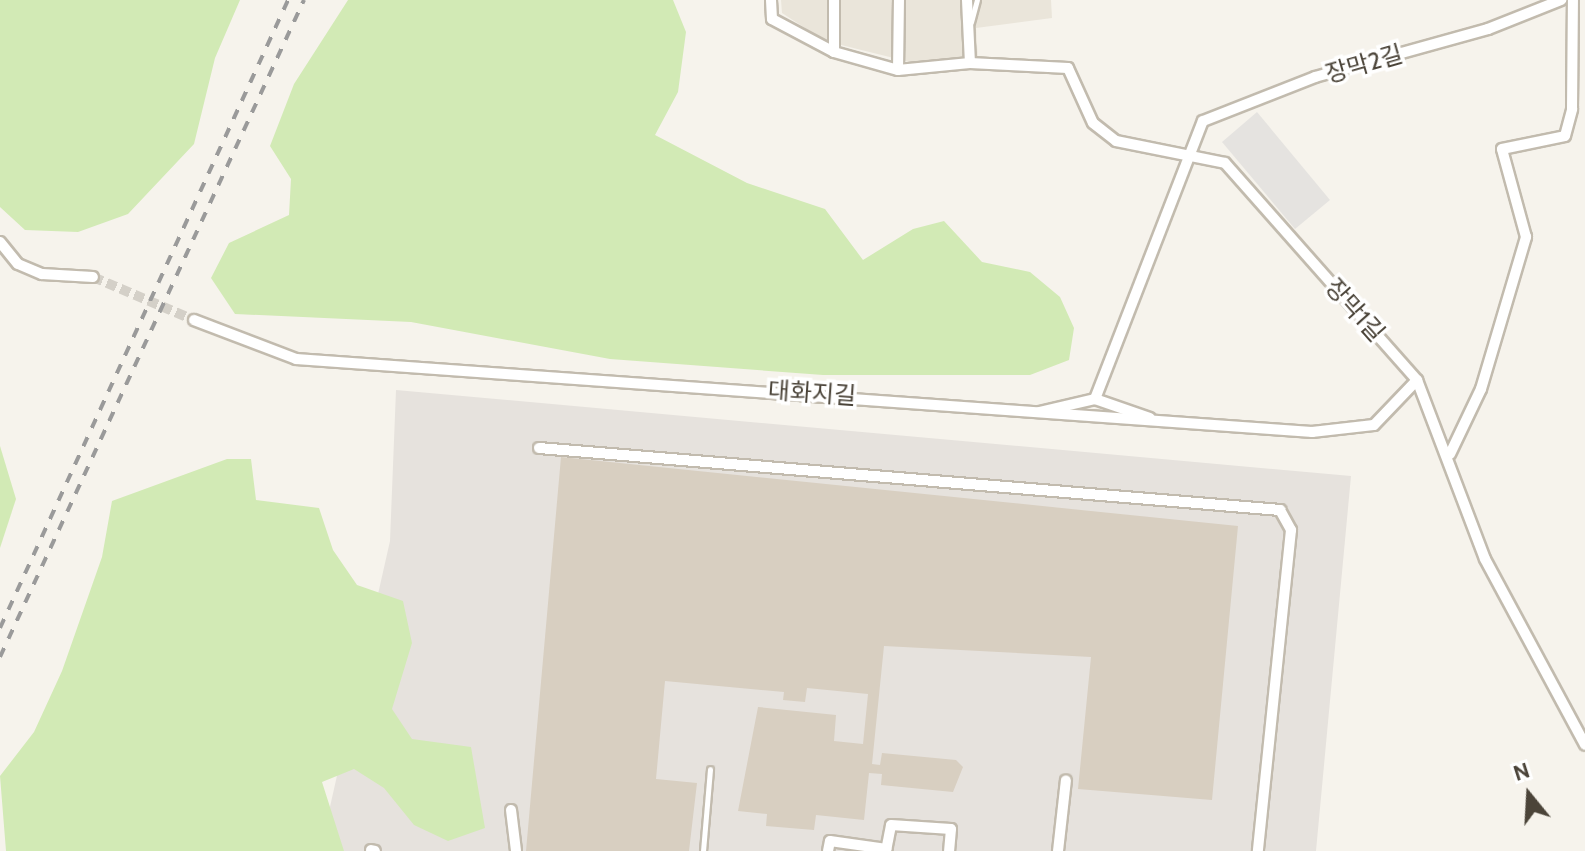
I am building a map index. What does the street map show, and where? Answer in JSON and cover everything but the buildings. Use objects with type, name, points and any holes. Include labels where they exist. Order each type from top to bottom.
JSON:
[{"type":"street","name":"장막1길","points":[[771,0],[772,19],[834,52],[898,70],[970,63],[1068,68],[1093,123],[1116,141],[1225,163],[1417,380],[1450,454],[1485,559],[1585,745]]},
{"type":"street","points":[[834,0],[834,52]]},
{"type":"street","points":[[898,70],[899,0]]},
{"type":"street","points":[[967,0],[970,63]]},
{"type":"street","name":"장막2길","points":[[1095,399],[1203,121],[1235,105],[1561,0]]},
{"type":"street","points":[[1450,454],[1481,389],[1526,237],[1502,149],[1565,136],[1572,109],[1573,0]]},
{"type":"street","points":[[0,242],[18,264],[42,274],[93,277]]},
{"type":"street","name":"대화지길","points":[[194,320],[296,359],[845,395],[1018,415],[1354,431],[1381,420],[1417,380]]},
{"type":"street","points":[[1018,415],[1095,399],[1159,421]]},
{"type":"street","points":[[539,448],[1280,510],[1291,530],[1258,851]]},
{"type":"street","points":[[1058,851],[1066,780]]},
{"type":"street","points":[[511,810],[516,851]]},
{"type":"street","points":[[828,851],[830,841],[886,850],[891,825],[951,829],[949,851]]},
{"type":"lane","points":[[969,31],[977,0]]},
{"type":"lane","points":[[703,851],[710,769]]},
{"type":"shaded area","points":[[781,0],[1051,0],[1052,18],[976,28],[978,61],[918,64],[825,41],[782,13]]},
{"type":"shaded area","points":[[1257,112],[1330,200],[1295,229],[1222,142]]},
{"type":"shaded area","points":[[396,390],[1351,476],[1316,851],[320,851],[390,541]]},
{"type":"green space","points":[[0,0],[240,0],[215,58],[194,144],[128,214],[78,232],[25,230],[0,207]]},
{"type":"green space","points":[[348,0],[673,0],[686,32],[678,92],[655,135],[747,183],[825,209],[863,260],[913,229],[944,221],[982,262],[1030,272],[1060,297],[1074,328],[1069,360],[1030,375],[823,375],[610,359],[411,322],[235,314],[211,278],[229,243],[289,215],[291,179],[270,146],[294,84]]},
{"type":"green space","points":[[0,446],[16,499],[0,548]]},
{"type":"green space","points":[[227,459],[251,459],[256,500],[319,508],[333,550],[357,585],[403,601],[412,643],[392,709],[412,739],[471,747],[485,828],[448,841],[414,825],[384,788],[354,769],[322,782],[344,851],[6,851],[0,776],[34,732],[62,671],[102,557],[112,501]]},
{"type":"tunnel","points":[[93,277],[194,320]]},
{"type":"railway","points":[[0,628],[288,0]]},
{"type":"railway","points":[[0,657],[304,0]]}]
